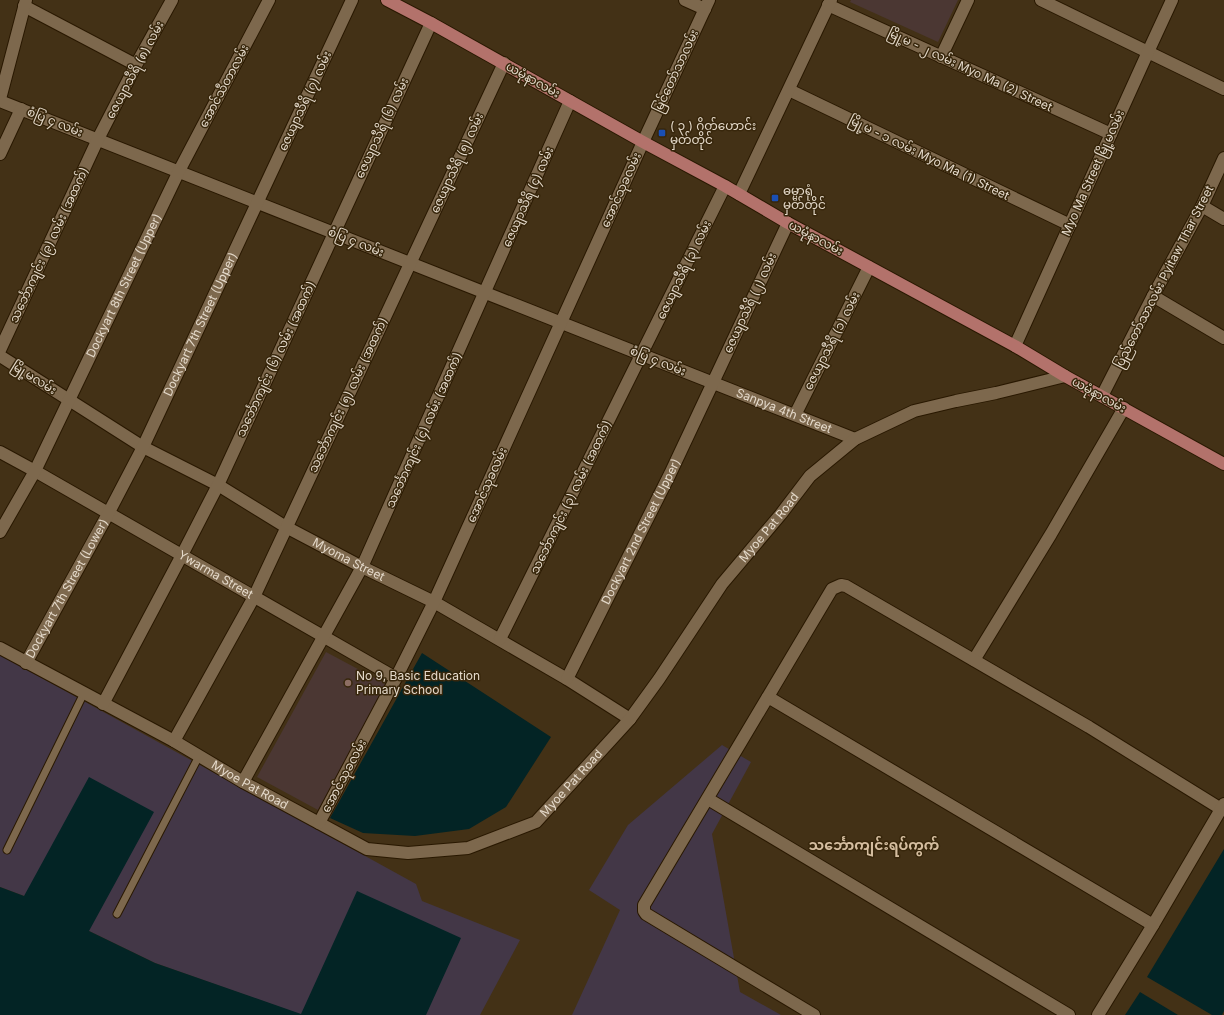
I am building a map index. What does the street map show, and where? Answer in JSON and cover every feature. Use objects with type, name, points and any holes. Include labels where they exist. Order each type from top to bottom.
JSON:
[{"type":"main road","name":"ယမုံနာလမ်း","points":[[387,0],[504,63],[643,142],[725,186],[788,224],[1015,346],[1065,376],[1224,464]]},
{"type":"street","name":"ဇေယျာသီရိ (၈) လမ်း","points":[[98,140],[136,65],[172,0]]},
{"type":"street","name":"အောင်သီတာလမ်း","points":[[179,171],[269,0]]},
{"type":"street","name":"ဇေယျာသီရိ (၇) လမ်း","points":[[258,203],[352,0]]},
{"type":"street","points":[[685,0],[707,4]]},
{"type":"street","points":[[941,57],[968,0]]},
{"type":"street","points":[[1041,0],[1224,89]]},
{"type":"street","name":"Myo Ma Street မြို့မလမ်း","points":[[1015,346],[1172,0]]},
{"type":"street","points":[[739,194],[830,2]]},
{"type":"street","name":"မြို့မ - ၂ လမ်း Myo Ma (2) Street","points":[[830,2],[941,57],[1111,134]]},
{"type":"street","points":[[0,100],[25,3],[136,65]]},
{"type":"street","name":"မြင်တော်သာလမ်း","points":[[643,142],[707,4]]},
{"type":"street","name":"ဇေယျာသီရိ (၆) လမ်း","points":[[334,233],[431,23]]},
{"type":"street","name":"ဇေယျာသီရိ (၅) လမ်း","points":[[410,263],[504,63]]},
{"type":"street","name":"မြို့မ - ၁ လမ်း Myo Ma (1) Street","points":[[789,90],[1070,225]]},
{"type":"street","name":"စံပြ ၄ လမ်း","points":[[0,100],[713,382]]},
{"type":"street","name":"ဇေယျာသီရိ (၄) လမ်း","points":[[485,292],[570,101]]},
{"type":"street","points":[[0,154],[20,109]]},
{"type":"street","name":"သင်္ဘောကျင်း (၉) လမ်း (အထက်)","points":[[0,350],[98,140]]},
{"type":"street","name":"အောင်သုခလမ်း","points":[[319,823],[396,678],[434,602],[643,142]]},
{"type":"street","name":"ပြည်တော်သာလမ်း Pyitaw Thar Street","points":[[1102,396],[1153,296],[1202,206],[1224,158]]},
{"type":"street","name":"Dockyart 8th Street (Upper)","points":[[0,532],[35,471],[179,171]]},
{"type":"street","name":"ဇေယျာသီရိ (၃) လမ်း","points":[[642,354],[725,186]]},
{"type":"street","name":"Dockyart 7th Street (Upper)","points":[[108,514],[143,447],[258,203]]},
{"type":"street","points":[[1202,206],[1224,219]]},
{"type":"street","name":"ဇေယျာသီရိ (၂) လမ်း","points":[[713,382],[788,224]]},
{"type":"street","name":"သင်္ဘောကျင်း (၆) လမ်း (အထက်)","points":[[103,704],[218,485],[334,233]]},
{"type":"street","name":"သင်္ဘောကျင်း (၅) လမ်း (အထက်)","points":[[174,741],[254,597],[410,263]]},
{"type":"street","name":"ဇေယျာသီရိ (၁) လမ်း","points":[[795,415],[869,267]]},
{"type":"street","name":"သင်္ဘောကျင်း (၄) လမ်း (အထက်)","points":[[243,782],[362,567],[485,292]]},
{"type":"street","points":[[1153,296],[1224,338]]},
{"type":"street","name":"သင်္ဘောကျင်း (၃) လမ်း (အထက်)","points":[[500,639],[642,354]]},
{"type":"street","name":"မြို့မလမ်း","points":[[0,356],[69,400]]},
{"type":"street","name":"Myoe Pat Road","points":[[0,648],[174,741],[243,782],[367,849],[408,853],[468,848],[536,822],[630,719],[659,679],[722,584],[781,514],[810,476],[855,439],[914,411],[1065,376]]},
{"type":"street","name":"Sanpya 4th Street","points":[[713,382],[855,439]]},
{"type":"street","name":"Dockyart 2nd Street (Upper)","points":[[567,679],[670,474],[713,382]]},
{"type":"street","name":"Myoma Street","points":[[69,400],[143,447],[218,485],[286,526],[362,567],[434,602],[500,639],[630,719]]},
{"type":"street","points":[[974,660],[1051,534],[1124,408]]},
{"type":"street","name":"Ywarma Street","points":[[0,452],[396,678]]},
{"type":"street","name":"Dockyart 7th Street (Lower)","points":[[26,663],[108,514]]},
{"type":"street","points":[[814,1015],[646,914],[644,912],[644,906],[832,589],[841,585],[846,586],[974,660],[1222,806],[1153,925],[1098,1015]]},
{"type":"street","points":[[768,697],[1153,925]]},
{"type":"street","points":[[708,799],[1069,1015]]},
{"type":"lane","points":[[7,850],[84,694]]},
{"type":"lane","points":[[117,914],[200,756]]},
{"type":"shaded area","points":[[851,0],[958,0],[938,42],[850,2]]},
{"type":"shaded area","points":[[326,652],[386,684],[318,810],[257,777]]},
{"type":"shaded area","points":[[0,655],[416,884],[422,901],[520,940],[480,1015],[302,1015],[155,963],[89,931],[24,896],[0,887]]},
{"type":"shaded area","points":[[722,745],[751,762],[712,834],[740,992],[781,1015],[572,1015],[620,910],[589,890],[628,825]]},
{"type":"water","points":[[422,653],[551,737],[506,807],[469,829],[415,836],[363,833],[330,818]]},
{"type":"water","points":[[89,777],[154,812],[89,931],[155,963],[301,1014],[357,891],[461,938],[426,1015],[0,1015],[0,887],[24,896]]},
{"type":"water","points":[[1224,849],[1224,1011],[1222,1015],[1212,1015],[1147,977]]},
{"type":"water","points":[[1140,992],[1178,1015],[1125,1015]]},
{"type":"place","name":"( ၃ ) ဂိတ်ဟောင်း မှတ်တိုင်","points":[[662,133]]},
{"type":"place","name":"ဓမ္မာရုံ မှတ်တိုင်","points":[[775,198]]},
{"type":"place","name":"No 9, Basic Education Primary School","points":[[348,683]]},
{"type":"district","name":"သင်္ဘောကျင်းရပ်ကွက်","points":[[874,845]]}]
